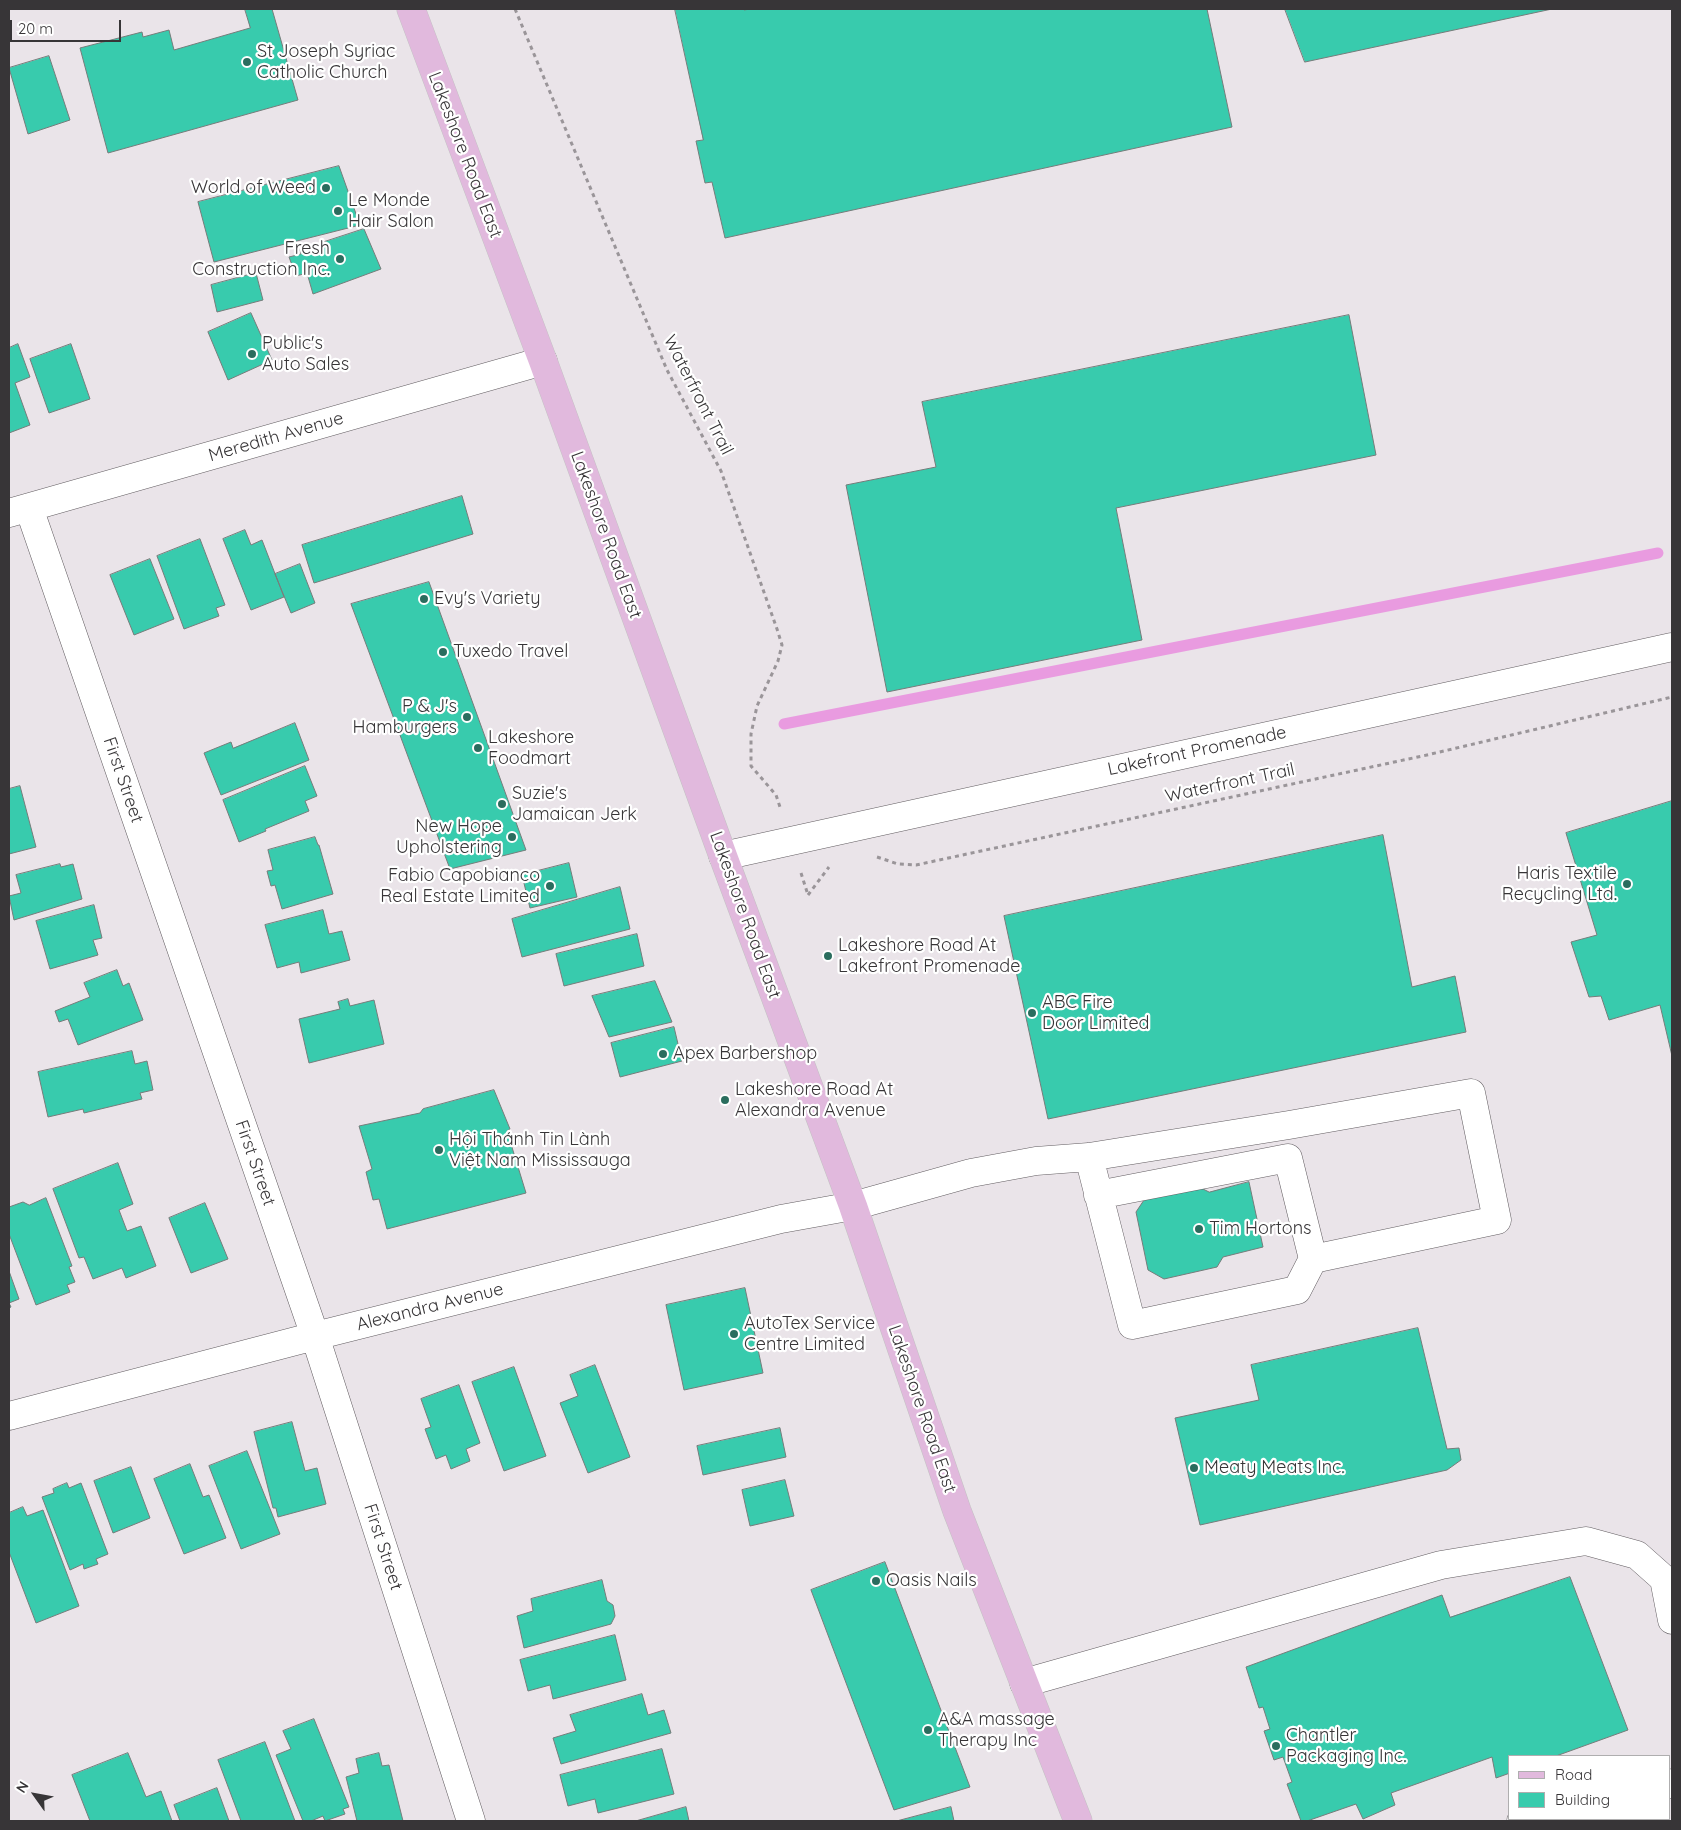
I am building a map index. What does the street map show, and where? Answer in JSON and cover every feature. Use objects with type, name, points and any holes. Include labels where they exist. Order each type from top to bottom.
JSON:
[{"type":"main road","name":"Lakeshore Road East","points":[[411,9],[543,361],[853,1206],[957,1512],[1078,1821]]},
{"type":"street","name":"Meredith Avenue","points":[[19,511],[543,361]]},
{"type":"street","name":"First Street","points":[[19,511],[315,1336],[471,1821]]},
{"type":"street","name":"Lakefront Promenade","points":[[723,856],[1672,647]]},
{"type":"street","name":"Alexandra Avenue","points":[[9,1416],[315,1336],[781,1219],[853,1206],[971,1173],[1036,1161],[1089,1157],[1289,1125],[1471,1092],[1497,1220],[1313,1259]]},
{"type":"street","points":[[1089,1157],[1098,1195],[1132,1325],[1297,1290],[1313,1259],[1288,1158],[1098,1195]]},
{"type":"street","points":[[1024,1683],[1440,1565],[1586,1541],[1637,1554],[1664,1579],[1672,1620]]},
{"type":"path","name":"Waterfront Trail","points":[[515,9],[666,370],[721,471],[777,628],[782,645],[778,661],[757,706],[752,734],[751,758],[751,766],[776,795]]},
{"type":"path","name":"Waterfront Trail","points":[[870,856],[879,857],[898,864],[916,865],[1427,755],[1672,697]]},
{"type":"path","points":[[808,895],[832,863]]},
{"type":"building","points":[[245,9],[272,9],[298,100],[108,153],[80,48],[142,32],[143,37],[169,30],[174,50],[250,28]]},
{"type":"building","points":[[675,9],[1207,9],[1232,127],[725,238],[712,182],[705,183],[696,141],[703,140]]},
{"type":"building","points":[[1285,9],[1552,9],[1305,62]]},
{"type":"building","points":[[49,56],[70,120],[28,134],[9,68]]},
{"type":"building","points":[[339,166],[360,225],[214,262],[198,202]]},
{"type":"building","points":[[364,229],[381,269],[313,294],[307,273],[296,276],[289,257],[301,254],[300,250]]},
{"type":"building","points":[[256,273],[263,300],[217,312],[211,285]]},
{"type":"building","points":[[251,313],[272,360],[228,380],[208,332]]},
{"type":"building","points":[[1349,315],[1376,455],[1116,508],[1142,640],[887,692],[846,485],[936,467],[922,402]]},
{"type":"building","points":[[18,344],[30,377],[15,383],[30,425],[9,433],[9,348]]},
{"type":"building","points":[[71,344],[90,399],[49,413],[30,359]]},
{"type":"building","points":[[462,496],[473,534],[314,583],[302,545]]},
{"type":"building","points":[[245,530],[251,545],[262,540],[284,597],[251,610],[223,539]]},
{"type":"building","points":[[200,539],[225,605],[216,608],[219,616],[184,629],[157,556]]},
{"type":"building","points":[[150,559],[174,619],[134,635],[110,575]]},
{"type":"building","points":[[300,564],[315,603],[291,613],[275,574]]},
{"type":"building","points":[[429,582],[526,850],[450,869],[351,604]]},
{"type":"building","points":[[295,723],[309,760],[221,795],[204,753],[231,742],[233,748]]},
{"type":"building","points":[[305,766],[317,796],[305,801],[309,811],[239,842],[223,800]]},
{"type":"building","points":[[20,786],[36,847],[9,854],[9,789]]},
{"type":"building","name":"Haris Textile Recycling Ltd.","points":[[1672,801],[1672,1056],[1660,1005],[1609,1020],[1601,996],[1589,997],[1571,942],[1597,935],[1566,833]]},
{"type":"building","points":[[1383,835],[1412,987],[1455,976],[1466,1032],[1048,1119],[1004,916]]},
{"type":"building","points":[[315,837],[333,894],[282,909],[275,885],[271,886],[267,871],[273,870],[268,850]]},
{"type":"building","name":"Fabio Capobianco Real Estate Limited","points":[[569,863],[577,897],[530,908],[522,875]]},
{"type":"building","points":[[60,864],[61,867],[73,864],[82,899],[14,920],[9,896],[21,893],[16,875]]},
{"type":"building","points":[[620,887],[630,929],[522,957],[512,919]]},
{"type":"building","points":[[94,905],[102,938],[93,940],[98,955],[50,969],[36,921]]},
{"type":"building","points":[[323,910],[329,934],[342,931],[350,960],[301,973],[299,962],[277,968],[265,925]]},
{"type":"building","points":[[637,934],[644,966],[564,986],[556,954]]},
{"type":"building","points":[[117,970],[123,986],[129,983],[143,1020],[78,1045],[68,1019],[59,1022],[55,1011],[90,997],[84,983]]},
{"type":"building","points":[[655,981],[672,1022],[609,1037],[592,996]]},
{"type":"building","points":[[348,999],[350,1006],[374,1000],[384,1044],[309,1063],[299,1019],[340,1009],[338,1002]]},
{"type":"building","points":[[674,1027],[682,1061],[620,1077],[611,1043]]},
{"type":"building","points":[[132,1051],[135,1064],[147,1061],[153,1090],[140,1093],[142,1099],[84,1113],[83,1109],[48,1117],[38,1072]]},
{"type":"building","name":"Hội Thánh Tin Lành Việt Nam Mississauga","points":[[494,1090],[510,1129],[507,1131],[526,1193],[387,1229],[379,1199],[373,1200],[366,1172],[372,1169],[359,1126],[420,1113],[423,1109]]},
{"type":"building","points":[[118,1163],[133,1204],[119,1210],[127,1231],[141,1226],[156,1266],[126,1278],[122,1268],[93,1279],[84,1257],[79,1258],[53,1189]]},
{"type":"building","name":"Tim Hortons","points":[[1249,1182],[1263,1247],[1223,1257],[1217,1267],[1164,1279],[1148,1270],[1136,1212],[1146,1197],[1199,1187],[1209,1192]]},
{"type":"building","points":[[46,1198],[72,1266],[69,1267],[75,1282],[67,1285],[70,1292],[36,1305],[9,1234],[9,1207],[23,1202],[29,1205]]},
{"type":"building","points":[[205,1203],[228,1259],[191,1273],[169,1218]]},
{"type":"building","points":[[9,1271],[19,1299],[9,1303]]},
{"type":"building","points":[[745,1288],[763,1373],[684,1390],[666,1305]]},
{"type":"building","points":[[1418,1328],[1447,1449],[1459,1448],[1461,1460],[1447,1470],[1200,1525],[1175,1418],[1259,1400],[1251,1365]]},
{"type":"building","points":[[595,1365],[630,1457],[588,1473],[560,1403],[578,1396],[570,1375]]},
{"type":"building","points":[[514,1367],[546,1456],[504,1471],[472,1382]]},
{"type":"building","points":[[459,1385],[480,1443],[466,1449],[470,1461],[451,1469],[446,1455],[436,1459],[425,1429],[431,1427],[421,1399]]},
{"type":"building","points":[[292,1422],[305,1471],[317,1468],[326,1504],[278,1517],[276,1508],[273,1508],[254,1432]]},
{"type":"building","points":[[780,1428],[786,1457],[703,1475],[697,1446]]},
{"type":"building","points":[[247,1451],[280,1534],[241,1549],[209,1466]]},
{"type":"building","points":[[190,1464],[203,1497],[209,1495],[226,1538],[184,1554],[154,1479]]},
{"type":"building","points":[[131,1467],[150,1518],[113,1533],[94,1481]]},
{"type":"building","points":[[785,1480],[794,1516],[750,1526],[742,1490]]},
{"type":"building","points":[[67,1483],[69,1488],[81,1483],[108,1554],[96,1559],[98,1564],[84,1569],[83,1564],[70,1570],[42,1497],[54,1493],[53,1489]]},
{"type":"building","points":[[23,1507],[27,1516],[43,1510],[79,1606],[36,1623],[9,1552],[9,1513]]},
{"type":"building","points":[[885,1562],[970,1787],[894,1810],[811,1590]]},
{"type":"building","points":[[1570,1577],[1628,1730],[1559,1755],[1508,1755],[1508,1774],[1496,1778],[1492,1757],[1391,1793],[1395,1805],[1363,1819],[1356,1804],[1307,1821],[1301,1821],[1287,1784],[1292,1782],[1283,1757],[1274,1760],[1264,1731],[1270,1729],[1263,1707],[1259,1708],[1246,1667],[1442,1595],[1450,1617]]},
{"type":"building","points":[[602,1580],[607,1601],[613,1605],[615,1616],[611,1624],[524,1648],[517,1616],[533,1611],[531,1599]]},
{"type":"building","points":[[615,1635],[626,1680],[553,1699],[550,1685],[528,1691],[520,1660]]},
{"type":"building","points":[[642,1694],[648,1715],[664,1710],[671,1733],[561,1764],[553,1738],[576,1731],[570,1715]]},
{"type":"building","points":[[314,1719],[349,1807],[343,1809],[345,1814],[325,1821],[323,1816],[311,1821],[303,1821],[276,1755],[291,1749],[283,1731]]},
{"type":"building","points":[[265,1742],[295,1821],[241,1821],[218,1760]]},
{"type":"building","points":[[662,1749],[674,1794],[598,1813],[595,1799],[568,1806],[560,1775]]},
{"type":"building","points":[[128,1753],[146,1797],[161,1791],[172,1821],[90,1821],[72,1775]]},
{"type":"building","points":[[379,1753],[382,1766],[389,1765],[403,1821],[357,1821],[346,1777],[359,1773],[356,1759]]},
{"type":"building","points":[[217,1788],[229,1821],[180,1821],[174,1805]]},
{"type":"building","points":[[686,1807],[689,1821],[636,1821]]},
{"type":"building","points":[[951,1807],[954,1821],[897,1821]]},
{"type":"waterway","points":[[784,724],[1658,553]]},
{"type":"place","name":"St Joseph Syriac Catholic Church","points":[[247,62]]},
{"type":"place","name":"World of Weed","points":[[326,188]]},
{"type":"place","name":"Le Monde Hair Salon","points":[[338,211]]},
{"type":"place","name":"Fresh Construction Inc.","points":[[340,259]]},
{"type":"place","name":"Public's Auto Sales","points":[[252,354]]},
{"type":"place","name":"Evy's Variety","points":[[424,599]]},
{"type":"place","name":"Tuxedo Travel","points":[[443,652]]},
{"type":"place","name":"P & J's Hamburgers","points":[[467,717]]},
{"type":"place","name":"Lakeshore Foodmart","points":[[478,748]]},
{"type":"place","name":"Suzie's Jamaican Jerk","points":[[502,804]]},
{"type":"place","name":"New Hope Upholstering","points":[[512,837]]},
{"type":"place","name":"Haris Textile Recycling Ltd.","points":[[1627,884]]},
{"type":"place","name":"Fabio Capobianco Real Estate Limited","points":[[550,886]]},
{"type":"place","name":"Lakeshore Road At Lakefront Promenade","points":[[828,956]]},
{"type":"place","name":"ABC Fire Door Limited","points":[[1032,1013]]},
{"type":"place","name":"Apex Barbershop","points":[[663,1054]]},
{"type":"place","name":"Lakeshore Road At Alexandra Avenue","points":[[725,1100]]},
{"type":"place","name":"Hội Thánh Tin Lành Việt Nam Mississauga","points":[[439,1150]]},
{"type":"place","name":"Tim Hortons","points":[[1199,1229]]},
{"type":"place","name":"AutoTex Service Centre Limited","points":[[734,1334]]},
{"type":"place","name":"Meaty Meats Inc.","points":[[1194,1468]]},
{"type":"place","name":"Oasis Nails","points":[[876,1581]]},
{"type":"place","name":"A&A massage Therapy Inc","points":[[928,1730]]},
{"type":"place","name":"Chantler Packaging Inc.","points":[[1276,1746]]}]
